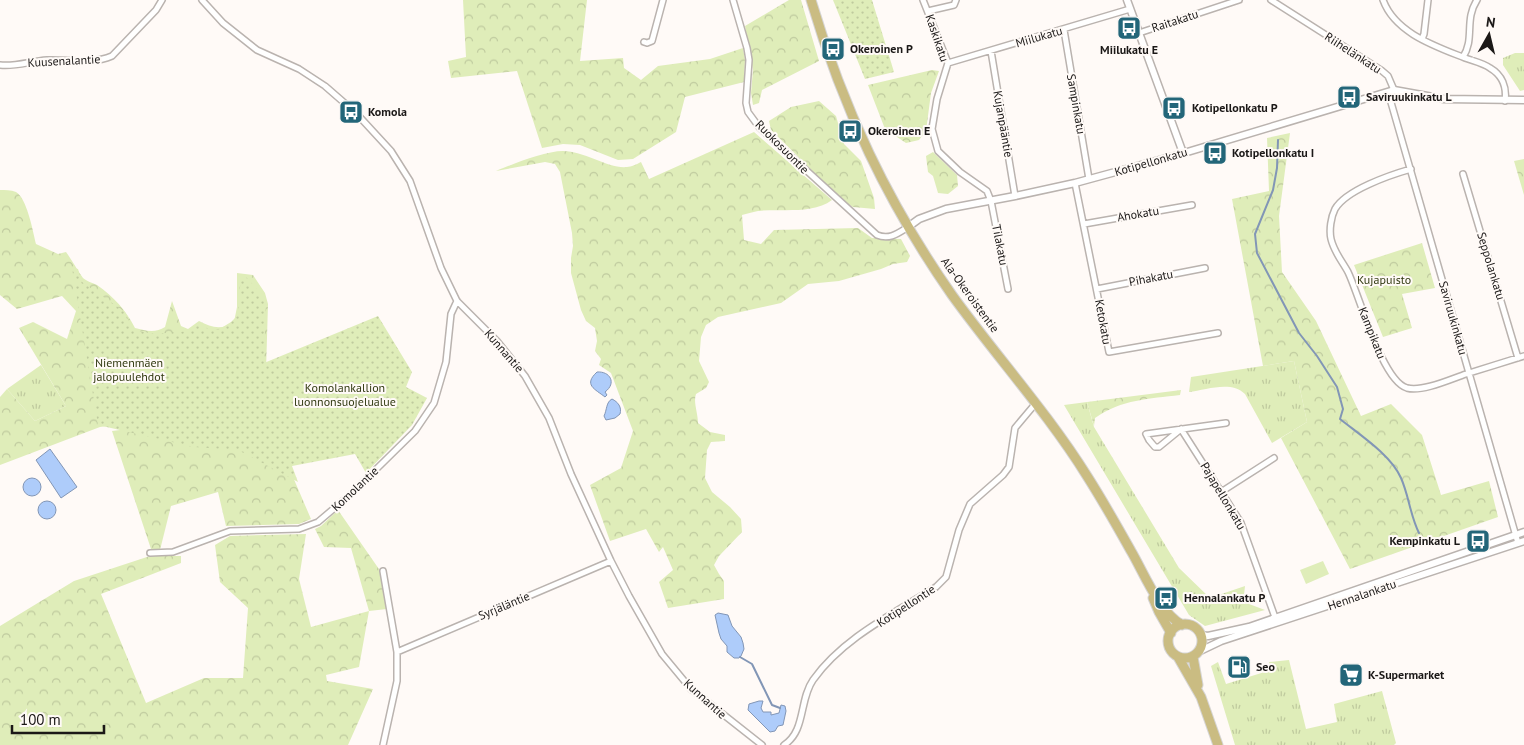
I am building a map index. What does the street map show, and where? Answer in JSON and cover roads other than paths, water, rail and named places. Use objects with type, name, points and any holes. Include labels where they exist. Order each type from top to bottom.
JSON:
[{"type":"main road","name":"Ala-Okeroistentie","points":[[811,0],[848,110],[888,193],[908,227],[953,296],[1066,442],[1094,486],[1149,584],[1168,612],[1182,625]]},
{"type":"main road","name":"Ala-Okeroistentie","points":[[1149,584],[1159,612],[1171,633]]},
{"type":"main road","points":[[1201,697],[1196,654],[1202,642],[1201,635],[1196,628],[1182,625],[1174,629],[1168,643],[1170,649],[1185,667],[1201,697],[1218,745]]},
{"type":"main road","points":[[1178,657],[1185,658],[1196,654]]},
{"type":"street","name":"Kuusenalantie","points":[[0,65],[48,60],[103,60],[112,56],[156,10],[162,0]]},
{"type":"street","name":"Kunnantie","points":[[202,0],[223,24],[257,50],[299,69],[325,86],[356,113],[391,151],[410,181],[441,268],[458,301],[497,341],[525,376],[549,418],[571,474],[611,561],[662,654],[691,690],[762,745]]},
{"type":"street","points":[[644,42],[647,44],[652,41],[663,0]]},
{"type":"street","name":"Ruokosuontie","points":[[733,0],[749,60],[746,103],[748,112],[759,127],[877,235],[890,237],[908,227]]},
{"type":"street","name":"Kaskikatu","points":[[923,0],[948,63],[937,99],[932,129],[938,151],[960,172],[986,192],[991,201]]},
{"type":"street","points":[[928,11],[954,5],[956,0]]},
{"type":"street","points":[[1127,0],[1183,153]]},
{"type":"street","name":"Raitakatu","points":[[1139,34],[1239,0]]},
{"type":"street","name":"Riihelänkatu","points":[[1270,0],[1381,70],[1388,76],[1391,91]]},
{"type":"street","points":[[1383,0],[1386,9],[1407,30],[1422,39],[1490,68],[1498,74],[1504,85],[1505,101]]},
{"type":"street","points":[[1422,39],[1428,0]]},
{"type":"street","points":[[1464,57],[1469,42],[1469,19],[1472,8],[1477,0]]},
{"type":"street","name":"Miilukatu","points":[[948,63],[1130,9]]},
{"type":"street","name":"Sampinkatu","points":[[1064,30],[1089,179]]},
{"type":"street","name":"Kujanpääntie","points":[[991,51],[1015,196]]},
{"type":"street","points":[[1391,91],[1444,99],[1524,100]]},
{"type":"street","name":"Kotipellonkatu","points":[[908,227],[919,219],[936,212],[1075,183],[1391,91]]},
{"type":"street","name":"Saviruukinkatu","points":[[1391,91],[1468,373],[1516,534],[1521,542]]},
{"type":"street","name":"Kampikatu","points":[[1411,169],[1356,190],[1342,200],[1334,210],[1331,223],[1330,236],[1334,249],[1348,272],[1384,363],[1398,383],[1412,389],[1437,384],[1521,357]]},
{"type":"street","name":"Seppolankatu","points":[[1463,174],[1521,357]]},
{"type":"street","name":"Ketokatu","points":[[1075,183],[1109,352],[1218,333]]},
{"type":"street","name":"Tilakatu","points":[[991,201],[1008,289]]},
{"type":"street","name":"Ahokatu","points":[[1084,224],[1192,205]]},
{"type":"street","name":"Pihakatu","points":[[1097,289],[1205,268]]},
{"type":"street","name":"Komolantie","points":[[150,553],[173,552],[230,531],[299,529],[318,522],[351,494],[415,431],[434,403],[446,362],[451,314],[458,301]]},
{"type":"street","name":"Kotipellontie","points":[[784,745],[792,740],[796,732],[812,681],[834,655],[853,640],[936,587],[946,577],[959,530],[970,504],[1009,468],[1015,428],[1036,403]]},
{"type":"street","points":[[1181,429],[1159,447],[1155,447],[1146,434],[1172,430],[1181,429],[1226,424]]},
{"type":"street","name":"Pajapellonkatu","points":[[1181,429],[1241,522],[1276,621]]},
{"type":"street","points":[[1221,492],[1274,458]]},
{"type":"street","name":"Hennalankatu","points":[[1196,654],[1221,642],[1276,621],[1524,532]]},
{"type":"street","name":"Hennalankatu","points":[[1201,635],[1208,636],[1276,621],[1521,542]]},
{"type":"street","name":"Syrjäläntie","points":[[397,652],[611,561]]},
{"type":"street","points":[[383,571],[397,652],[396,680],[383,745]]},
{"type":"water","points":[[597,372],[605,373],[611,381],[609,389],[605,392],[607,395],[605,397],[594,389],[591,384],[593,376]]},
{"type":"water","points":[[612,399],[619,405],[620,414],[615,418],[606,420],[604,416]]},
{"type":"water","points":[[50,449],[77,487],[61,498],[36,460]]},
{"type":"water","points":[[28,478],[36,478],[41,483],[39,494],[28,496],[23,491],[23,483]]},
{"type":"water","points":[[43,501],[51,501],[56,506],[54,517],[43,519],[38,514],[38,506]]},
{"type":"water","points":[[718,613],[728,615],[732,626],[741,637],[744,649],[739,658],[734,658],[727,652],[727,646],[719,633],[715,615]]},
{"type":"water","points":[[763,701],[761,708],[763,712],[771,712],[771,715],[779,713],[781,705],[785,706],[786,711],[783,725],[778,726],[775,731],[770,732],[748,710],[749,704]]},
{"type":"waterway","points":[[1278,140],[1277,168],[1273,190],[1255,234],[1257,253],[1299,333],[1337,387],[1343,409],[1340,419],[1383,453],[1401,478],[1419,533]]},
{"type":"waterway","points":[[740,657],[752,664],[772,705],[780,708]]},
{"type":"place","name":"Miilukatu E","points":[[1129,28]]},
{"type":"place","name":"Okeroinen P","points":[[833,49]]},
{"type":"place","name":"Saviruukinkatu L","points":[[1349,97]]},
{"type":"place","name":"Kotipellonkatu P","points":[[1174,108]]},
{"type":"place","name":"Komola","points":[[351,112]]},
{"type":"place","name":"Okeroinen E","points":[[850,131]]},
{"type":"place","name":"Kotipellonkatu I","points":[[1215,153]]},
{"type":"place","name":"Kempinkatu L","points":[[1478,541]]},
{"type":"place","name":"Hennalankatu P","points":[[1166,598]]},
{"type":"place","name":"Seo","points":[[1239,667]]},
{"type":"place","name":"K-Supermarket","points":[[1351,675]]},
{"type":"park label","name":"Kujapuisto","points":[[1384,280]]},
{"type":"park label","name":"Niemenmäen jalopuulehdot","points":[[129,370]]},
{"type":"park label","name":"Komolankallion luonnonsuojelualue","points":[[345,395]]}]
